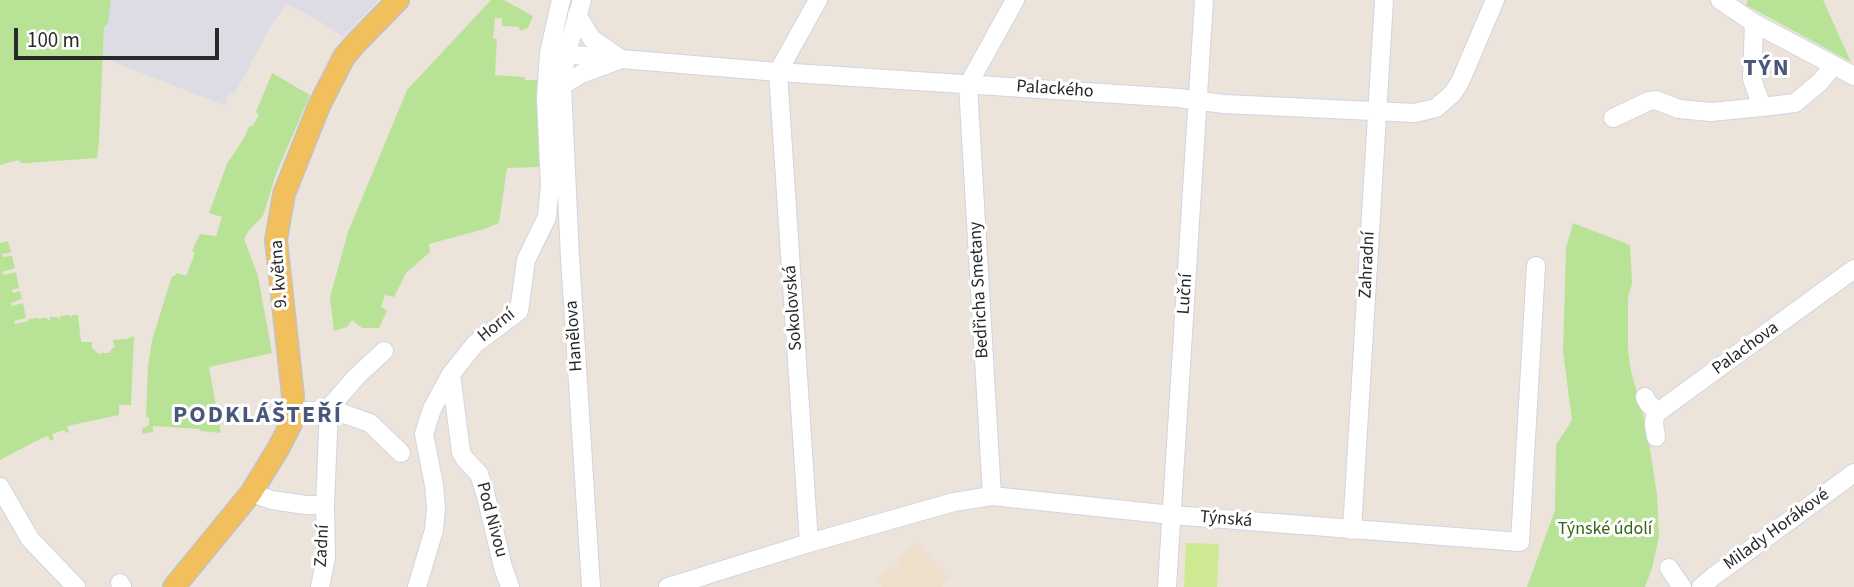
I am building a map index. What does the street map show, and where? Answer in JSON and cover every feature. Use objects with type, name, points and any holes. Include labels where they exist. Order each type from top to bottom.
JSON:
[{"type":"main road","name":"9. května","points":[[174,587],[251,493],[291,424],[293,411],[276,240],[284,194],[318,106],[336,71],[355,44],[398,0]]},
{"type":"street","points":[[557,54],[554,26],[561,0]]},
{"type":"street","points":[[778,72],[818,0]]},
{"type":"street","points":[[968,85],[1015,0]]},
{"type":"street","name":"Luční","points":[[1167,587],[1205,0]]},
{"type":"street","name":"Zahradní","points":[[1352,530],[1384,0]]},
{"type":"street","name":"Palackého","points":[[557,54],[778,72],[1197,99],[1224,104],[1415,113],[1436,108],[1453,93],[1495,0]]},
{"type":"street","points":[[1720,0],[1754,23],[1854,76]]},
{"type":"street","points":[[557,54],[580,7]]},
{"type":"street","points":[[580,7],[592,39],[621,59]]},
{"type":"street","points":[[1754,23],[1752,79],[1762,107]]},
{"type":"street","name":"Hanělova","points":[[557,54],[562,86],[570,271],[591,587]]},
{"type":"street","name":"Horní","points":[[417,587],[434,530],[436,508],[424,434],[432,409],[451,374],[475,344],[519,311],[526,260],[547,217],[550,185],[546,98],[557,54]]},
{"type":"street","points":[[562,86],[581,74],[621,59]]},
{"type":"street","points":[[1613,118],[1656,100],[1679,109],[1711,112],[1796,103],[1820,82],[1834,65]]},
{"type":"street","name":"Sokolovská","points":[[778,72],[809,543]]},
{"type":"street","name":"Bedřicha Smetany","points":[[968,85],[992,496]]},
{"type":"street","name":"Týnská","points":[[668,587],[954,502],[992,496],[1172,516],[1520,542],[1536,266]]},
{"type":"street","name":"Palachova","points":[[1658,412],[1854,269]]},
{"type":"street","points":[[329,408],[384,351]]},
{"type":"street","name":"Pod Nivou","points":[[451,374],[461,452],[479,474],[510,587]]},
{"type":"street","points":[[1645,397],[1658,412],[1654,424],[1656,437]]},
{"type":"street","points":[[293,411],[329,408],[370,423],[401,453]]},
{"type":"street","name":"Zadní","points":[[320,587],[326,557],[329,408]]},
{"type":"street","name":"Milady Horákové","points":[[1701,587],[1854,473]]},
{"type":"street","points":[[0,487],[30,539],[76,587]]},
{"type":"street","name":"Zadní","points":[[251,493],[272,500],[325,505]]},
{"type":"street","points":[[1669,568],[1682,587]]},
{"type":"shaded area","points":[[63,0],[379,0],[343,37],[287,4],[272,24],[234,95],[229,93],[226,106],[103,58],[104,29]]},
{"type":"shaded area","points":[[915,542],[950,578],[941,587],[883,587],[876,580],[890,567],[895,571],[902,564],[897,559]]},
{"type":"green space","points":[[0,0],[111,0],[108,23],[104,28],[97,158],[27,163],[18,160],[0,165]]},
{"type":"green space","points":[[491,0],[504,0],[533,16],[528,28],[520,31],[519,27],[502,26],[502,18],[495,18],[493,38],[497,39],[495,75],[538,80],[539,167],[507,168],[499,223],[429,244],[430,252],[406,273],[394,297],[385,295],[381,307],[387,311],[379,328],[362,328],[352,320],[347,327],[334,331],[330,297],[348,232],[407,90]]},
{"type":"green space","points":[[1748,0],[1823,0],[1851,62],[1746,5]]},
{"type":"green space","points":[[272,73],[310,95],[276,174],[263,216],[244,239],[258,276],[272,353],[209,367],[221,433],[153,426],[153,432],[142,434],[142,429],[149,425],[149,418],[146,417],[152,340],[172,276],[176,273],[186,276],[194,256],[192,251],[200,234],[216,236],[222,217],[209,213],[227,164],[259,115],[256,112]]},
{"type":"green space","name":"Týnské údolí","points":[[1573,223],[1630,245],[1632,283],[1628,297],[1628,351],[1647,429],[1657,495],[1659,537],[1645,587],[1527,587],[1555,510],[1556,445],[1572,420],[1563,352],[1566,248]]},
{"type":"green space","points":[[8,241],[11,252],[2,254],[3,257],[12,256],[15,268],[2,272],[4,275],[16,272],[19,288],[12,290],[13,293],[20,291],[22,299],[11,303],[12,306],[23,303],[26,318],[14,321],[15,324],[28,319],[39,318],[39,321],[41,318],[50,320],[50,317],[60,319],[60,316],[70,315],[72,318],[72,315],[78,315],[81,342],[92,342],[92,348],[100,355],[115,348],[113,340],[134,336],[131,405],[119,405],[119,415],[67,426],[69,432],[64,430],[52,434],[54,439],[50,441],[48,436],[42,438],[0,460],[0,243]]},
{"type":"green space","points":[[1186,543],[1219,544],[1217,587],[1184,587]]},
{"type":"district","name":"TÝN","points":[[1767,70]]},
{"type":"district","name":"PODKLÁŠTEŘÍ","points":[[258,417]]}]
